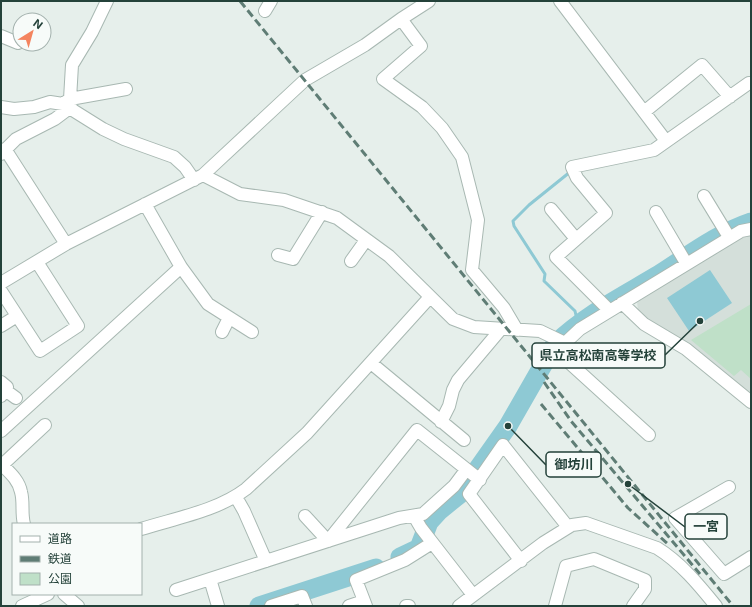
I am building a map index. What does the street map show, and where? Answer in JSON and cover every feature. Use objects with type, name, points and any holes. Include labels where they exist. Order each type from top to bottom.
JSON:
[{"type":"street","points":[[66,244],[3,152],[16,139],[54,119],[68,103],[72,65],[92,32],[107,1]]},
{"type":"street","points":[[1,283],[66,244],[198,178],[305,80],[365,45],[401,18],[429,1]]},
{"type":"street","points":[[560,1],[666,141]]},
{"type":"street","points":[[401,18],[421,46],[383,79],[422,107],[442,128],[462,157],[478,220],[472,270],[504,308],[517,330]]},
{"type":"street","points":[[1,36],[12,41]]},
{"type":"street","points":[[644,112],[702,66],[730,97]]},
{"type":"street","points":[[606,307],[556,257],[606,213],[577,178],[572,167],[654,150],[749,83]]},
{"type":"street","points":[[1,106],[14,109],[34,107],[50,102],[68,103],[126,89]]},
{"type":"street","points":[[68,103],[103,129],[124,139],[174,157],[198,178],[240,194],[284,200],[337,218],[389,256],[453,319],[474,327],[540,332],[562,342]]},
{"type":"street","points":[[704,196],[726,234]]},
{"type":"street","points":[[145,204],[181,267],[208,304],[252,332]]},
{"type":"street","points":[[552,209],[576,239]]},
{"type":"street","points":[[278,255],[293,259],[322,212]]},
{"type":"street","points":[[656,212],[684,259]]},
{"type":"street","points":[[562,342],[606,307],[622,303],[684,259],[726,234],[751,229]]},
{"type":"street","points":[[351,261],[366,240]]},
{"type":"street","points":[[1,291],[40,351],[78,326],[37,262]]},
{"type":"street","points":[[1,432],[181,267]]},
{"type":"street","points":[[142,528],[210,508],[236,497],[307,433],[430,297]]},
{"type":"street","points":[[622,303],[644,324],[686,349],[751,402]]},
{"type":"street","points":[[1,326],[17,316]]},
{"type":"street","points":[[222,332],[229,318]]},
{"type":"street","points":[[423,434],[439,420],[449,406],[453,390],[458,380],[501,329]]},
{"type":"street","points":[[562,342],[562,356],[649,435]]},
{"type":"street","points":[[371,363],[464,440]]},
{"type":"street","points":[[2,389],[16,398]]},
{"type":"street","points":[[24,523],[21,512],[22,492],[16,479],[2,464],[45,425]]},
{"type":"street","points":[[328,542],[417,430],[480,480]]},
{"type":"street","points":[[521,561],[469,494],[503,445],[568,527]]},
{"type":"street","points":[[176,590],[399,518],[423,514],[454,486],[467,471]]},
{"type":"street","points":[[729,488],[675,518],[724,574],[751,557]]},
{"type":"street","points":[[236,497],[244,511],[266,561]]},
{"type":"street","points":[[305,516],[328,542]]},
{"type":"street","points":[[414,516],[431,542],[473,595]]},
{"type":"street","points":[[460,606],[543,543],[568,527],[586,523],[657,548],[667,554],[716,606]]},
{"type":"street","points":[[349,606],[365,603],[356,580],[406,560],[431,542]]},
{"type":"street","points":[[555,606],[566,566],[594,559],[645,580],[645,589],[633,606]]},
{"type":"street","points":[[210,579],[218,606]]},
{"type":"street","points":[[22,606],[46,595]]},
{"type":"street","points":[[65,595],[78,606]]},
{"type":"street","points":[[273,606],[302,596],[306,606]]},
{"type":"shaded area","points":[[751,232],[751,396],[697,349],[661,329],[638,312],[637,301]]},
{"type":"green space","points":[[751,304],[751,379],[741,370],[734,376],[691,340]]},
{"type":"water","points":[[710,270],[732,303],[689,331],[667,298]]},
{"type":"waterway","points":[[570,172],[529,205],[513,221],[514,226],[545,274],[544,281],[575,311],[578,324]]},
{"type":"waterway","points":[[400,557],[419,548],[429,522],[439,511],[460,494],[508,426],[555,344],[579,324],[605,306],[727,232],[751,222]]},
{"type":"waterway","points":[[259,606],[376,568]]},
{"type":"railway","points":[[240,1],[733,606]]},
{"type":"railway","points":[[544,382],[571,421],[700,574]]},
{"type":"railway","points":[[541,404],[628,508],[669,545]]},
{"type":"place","name":"県立高松南高等学校","points":[[700,321]]},
{"type":"place","name":"御坊川","points":[[508,426]]},
{"type":"place","name":"一宮","points":[[628,484]]}]
